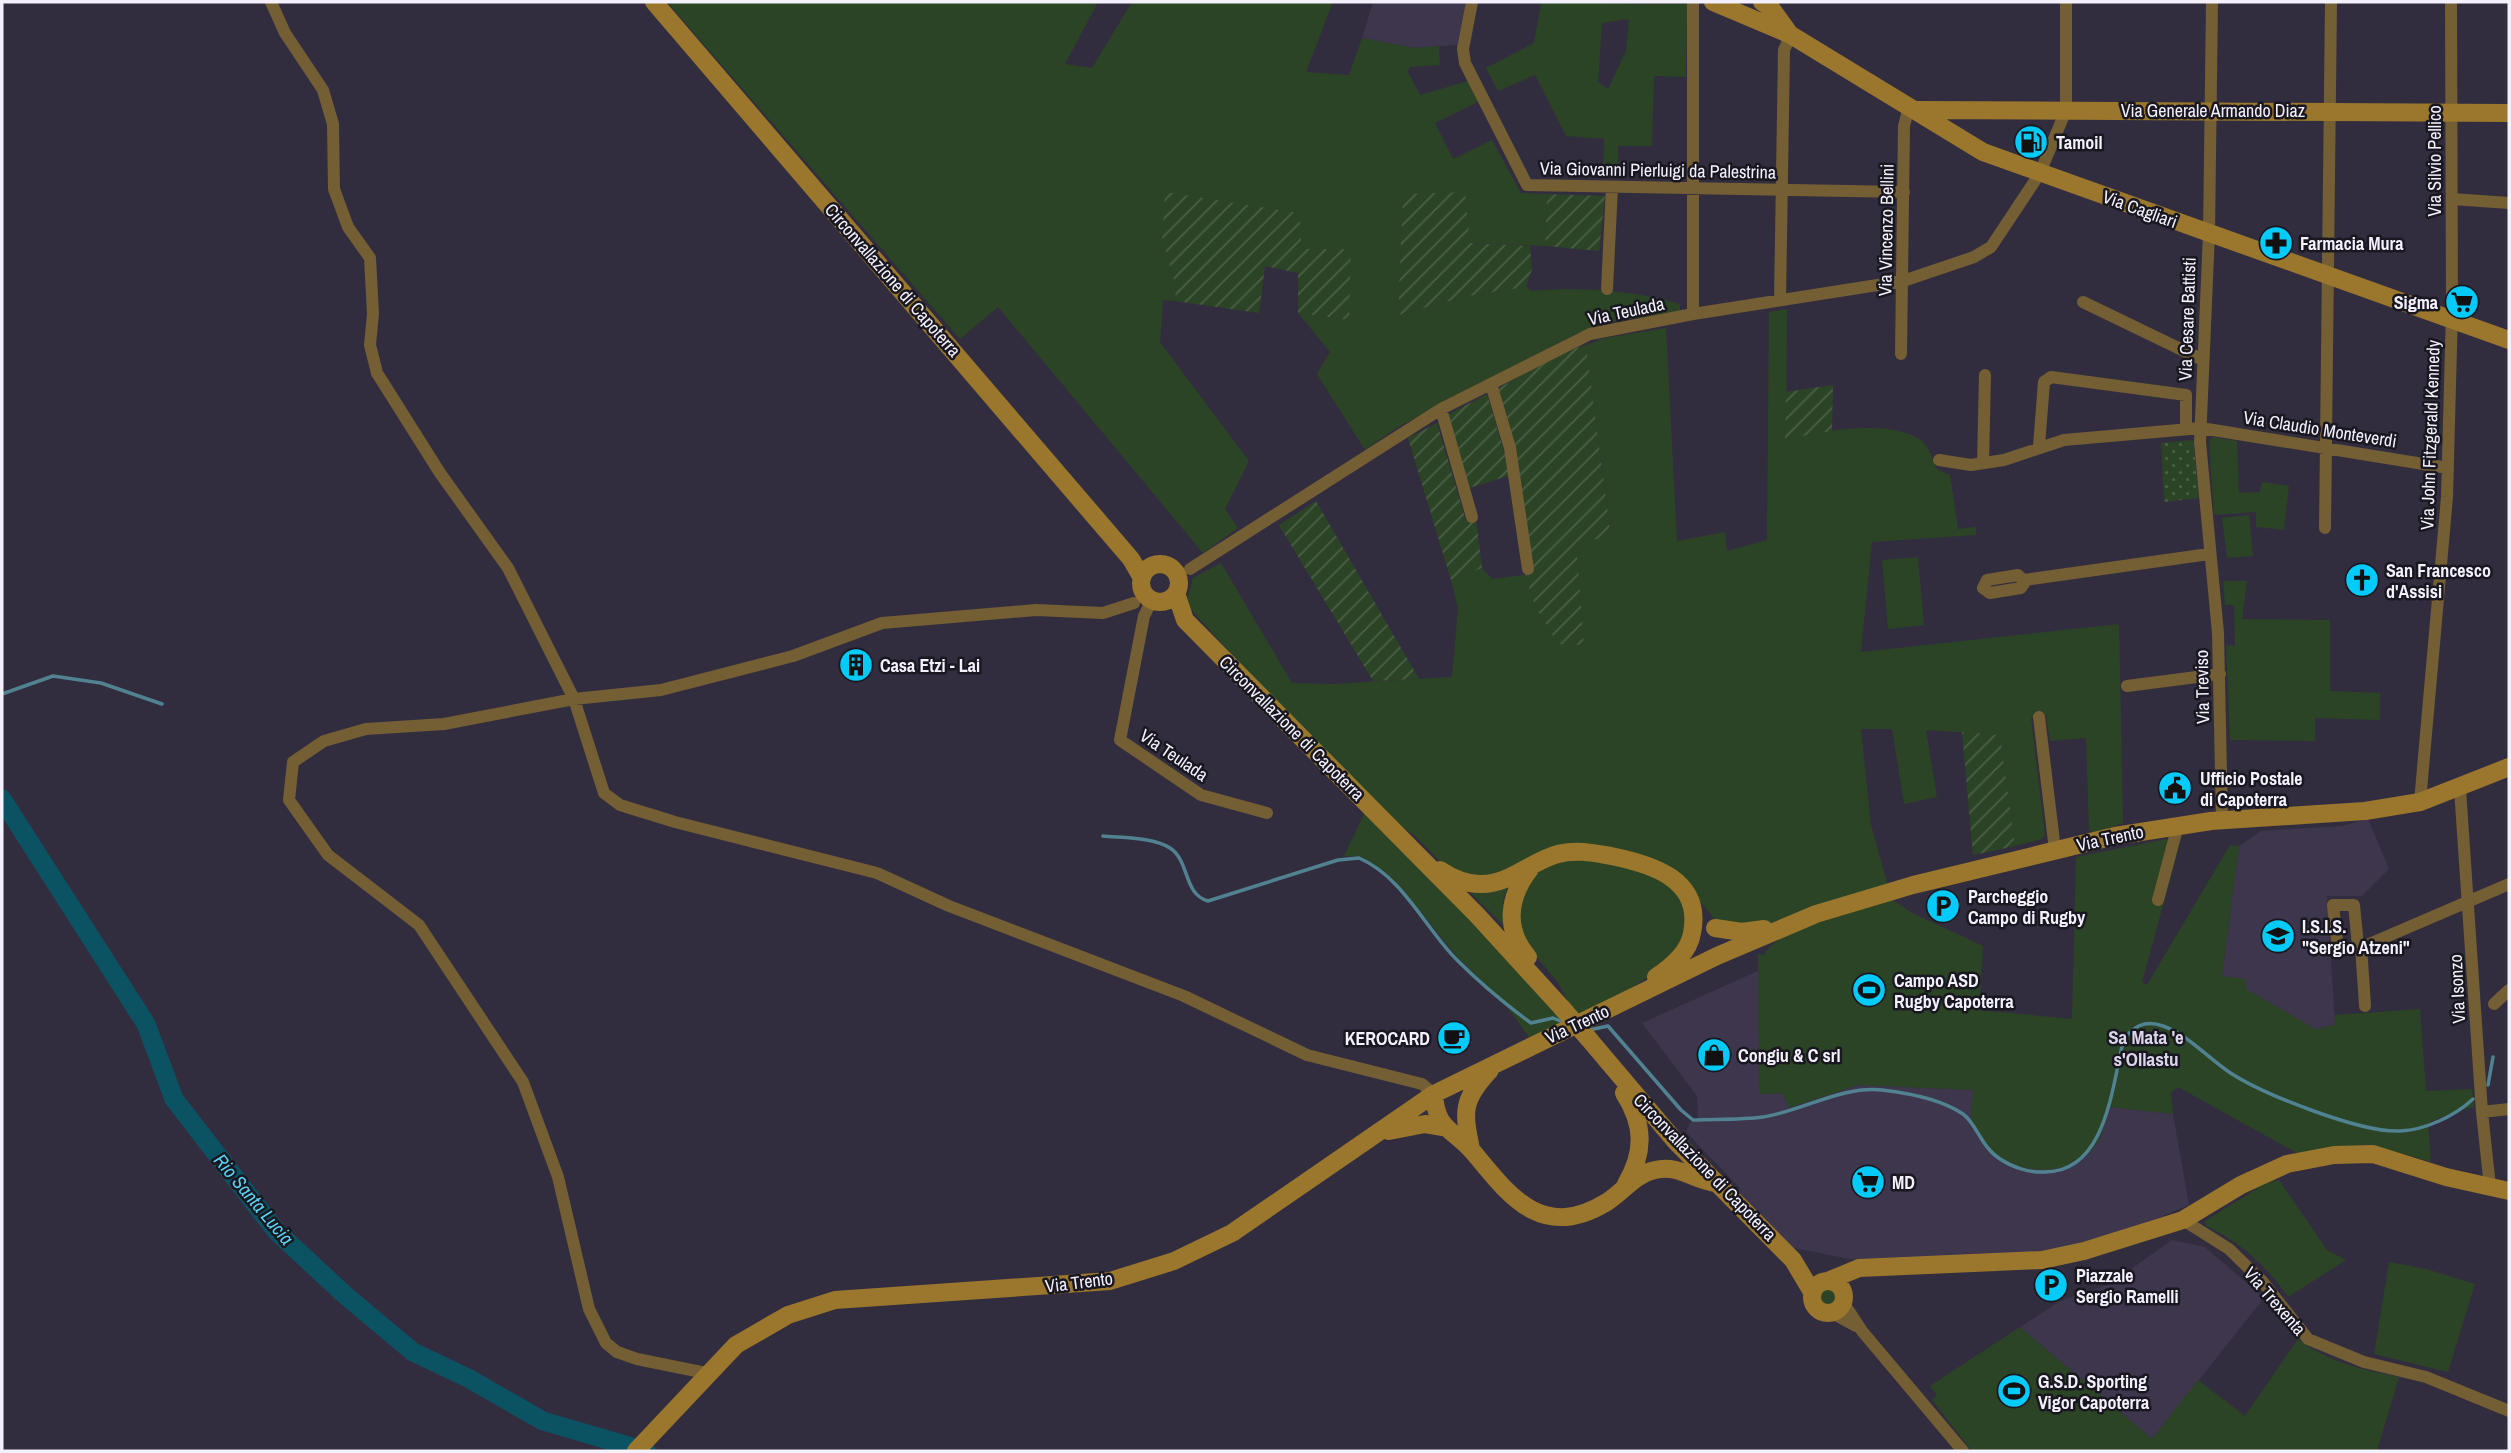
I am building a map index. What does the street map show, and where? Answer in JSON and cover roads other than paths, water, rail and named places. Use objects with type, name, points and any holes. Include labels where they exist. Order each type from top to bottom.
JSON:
[{"type":"street","points":[[271,2],[285,33],[323,90],[333,124],[334,189],[348,227],[370,258],[373,314],[370,345],[377,373],[440,473],[508,568],[574,699],[604,793],[620,805],[754,844],[877,873],[949,906],[1184,996],[1307,1055],[1422,1084],[1434,1094],[1447,1099],[1464,1114]]},
{"type":"street","name":"Circonvallazione di Capoterra","points":[[654,2],[1131,559],[1159,586],[1185,620],[1404,840],[1549,992],[1716,1183],[1793,1260],[1822,1284]]},
{"type":"street","name":"Via Giovanni Pierluigi da Palestrina","points":[[1472,2],[1463,49],[1465,62],[1524,184],[1905,192]]},
{"type":"street","name":"Via Cagliari","points":[[1713,2],[1736,9],[1767,13],[1791,35],[1983,152],[2509,340]]},
{"type":"street","points":[[2066,2],[2066,110]]},
{"type":"street","name":"Via Cesare Battisti","points":[[2201,428],[2209,233],[2212,2]]},
{"type":"street","points":[[2325,528],[2331,2]]},
{"type":"street","name":"Via Silvio Pellico","points":[[2451,2],[2452,320]]},
{"type":"street","points":[[1693,314],[1691,188],[1696,6]]},
{"type":"street","points":[[1780,300],[1784,50],[1791,35]]},
{"type":"street","name":"Via Generale Armando Diaz","points":[[1913,108],[2509,113]]},
{"type":"street","name":"Via Vincenzo Bellini","points":[[1901,354],[1904,126],[1913,108]]},
{"type":"street","name":"Via Teulada","points":[[1267,813],[1201,795],[1120,740],[1144,615],[1159,586],[1441,409],[1590,334],[1693,314],[1903,281],[1974,257],[1991,247],[2040,173],[2066,110]]},
{"type":"street","points":[[1607,289],[1612,187]]},
{"type":"street","points":[[2452,199],[2509,204]]},
{"type":"street","points":[[2083,302],[2203,360]]},
{"type":"street","name":"Via John Fitzgerald Kennedy","points":[[2420,802],[2448,468],[2452,320]]},
{"type":"street","points":[[1983,463],[1984,375]]},
{"type":"street","points":[[2039,446],[2044,382],[2051,377],[2186,395],[2186,429]]},
{"type":"street","points":[[1491,384],[1510,448],[1528,569]]},
{"type":"street","points":[[1441,409],[1472,517]]},
{"type":"street","name":"Via Claudio Monteverdi","points":[[1940,460],[1971,465],[2004,460],[2039,446],[2064,440],[2201,428],[2448,468]]},
{"type":"street","name":"Via Treviso","points":[[2201,428],[2220,674],[2222,820]]},
{"type":"street","points":[[2024,580],[2209,554]]},
{"type":"street","points":[[702,1379],[617,1352],[606,1343],[589,1309],[558,1177],[523,1082],[419,925],[328,855],[289,800],[293,762],[324,741],[366,729],[444,724],[574,699],[660,690],[799,654],[882,623],[1036,610],[1103,613],[1159,586]]},
{"type":"street","points":[[2127,685],[2220,674]]},
{"type":"street","points":[[2039,717],[2055,850]]},
{"type":"street","name":"Via Trento","points":[[636,1451],[702,1379],[752,1334],[788,1315],[835,1300],[1110,1281],[1174,1261],[1232,1233],[1434,1094],[1717,956],[1798,921],[1913,885],[2055,850],[2178,825],[2365,811],[2420,802],[2460,789],[2509,767]]},
{"type":"street","name":"Via Isonzo","points":[[2460,789],[2470,900],[2482,1112],[2490,1187]]},
{"type":"street","points":[[2158,900],[2178,825]]},
{"type":"street","points":[[1404,840],[1420,849],[1450,877],[1464,882],[1496,882],[1560,853],[1577,851],[1646,863],[1669,874],[1688,900],[1715,928],[1717,956]]},
{"type":"street","points":[[1533,866],[1513,897],[1512,928],[1518,946],[1544,977],[1549,992]]},
{"type":"street","points":[[2364,1006],[2359,946],[2509,884]]},
{"type":"street","points":[[1688,900],[1693,932],[1699,944],[1717,956]]},
{"type":"street","points":[[1715,928],[1755,932],[1787,919],[1798,921]]},
{"type":"street","points":[[1632,999],[1681,956],[1693,932]]},
{"type":"street","points":[[2494,1004],[2509,990]]},
{"type":"street","points":[[1471,1149],[1464,1114],[1479,1082],[1496,1063]]},
{"type":"street","points":[[1618,1073],[1618,1084],[1634,1109],[1641,1138],[1635,1168],[1623,1189]]},
{"type":"street","points":[[1434,1094],[1435,1112],[1443,1126],[1471,1149],[1506,1193],[1536,1212],[1554,1216],[1592,1210],[1642,1174],[1656,1170],[1674,1169],[1716,1183]]},
{"type":"street","points":[[2482,1112],[2509,1109]]},
{"type":"street","points":[[1372,1136],[1410,1125],[1443,1126]]},
{"type":"street","points":[[1880,1269],[1860,1275],[1840,1303],[1817,1309],[1812,1300],[1822,1284],[1856,1268],[1880,1269],[1985,1260],[2042,1260],[2095,1248],[2183,1220],[2241,1185],[2287,1164],[2334,1155],[2373,1154],[2446,1177],[2509,1191]]},
{"type":"street","name":"Via Trexenta","points":[[2183,1220],[2229,1250],[2262,1281],[2308,1339],[2364,1362],[2426,1377],[2509,1411]]},
{"type":"street","points":[[1822,1284],[1839,1284],[1840,1303],[1963,1451]]},
{"type":"waterway","points":[[2,694],[53,676],[101,683],[162,704]]},
{"type":"waterway","name":"Rio Santa Lucia","points":[[2,799],[146,1024],[174,1099],[276,1231],[345,1295],[413,1352],[468,1378],[543,1421],[646,1451]]},
{"type":"waterway","points":[[1103,836],[1147,840],[1170,848],[1181,861],[1194,892],[1208,901],[1338,860],[1359,858],[1388,877],[1445,947],[1502,1001],[1531,1023],[1553,1018],[1563,1022]]},
{"type":"waterway","points":[[1589,1030],[1608,1026],[1681,1110],[1693,1120],[1763,1117],[1836,1095],[1866,1090],[1892,1091],[1945,1104],[1968,1118],[1988,1148],[2000,1159],[2021,1169],[2039,1172],[2065,1168],[2081,1158],[2094,1143],[2110,1103],[2123,1042],[2134,1028],[2150,1023],[2172,1030],[2189,1040],[2229,1072],[2264,1091],[2361,1126],[2400,1131],[2419,1128],[2449,1116],[2473,1099]]},
{"type":"waterway","points":[[2488,1085],[2493,1057]]},
{"type":"place","name":"Tamoil","points":[[2031,142]]},
{"type":"place","name":"Farmacia Mura","points":[[2276,243]]},
{"type":"place","name":"Sigma","points":[[2462,302]]},
{"type":"place","name":"San Francesco d'Assisi","points":[[2362,580]]},
{"type":"place","name":"Casa Etzi - Lai","points":[[856,665]]},
{"type":"place","name":"Ufficio Postale di Capoterra","points":[[2175,788]]},
{"type":"place","name":"Parcheggio Campo di Rugby","points":[[1943,906]]},
{"type":"place","name":"I.S.I.S. \"Sergio Atzeni\"","points":[[2278,936]]},
{"type":"place","name":"Campo ASD Rugby Capoterra","points":[[1869,990]]},
{"type":"place","name":"KEROCARD","points":[[1454,1038]]},
{"type":"place","name":"Congiu & C srl","points":[[1714,1055]]},
{"type":"place","name":"MD","points":[[1868,1182]]},
{"type":"place","name":"Piazzale Sergio Ramelli","points":[[2051,1285]]},
{"type":"place","name":"G.S.D. Sporting Vigor Capoterra","points":[[2014,1391]]},
{"type":"district","name":"Sa Mata 'e s'Ollastu","points":[[2146,1048]]}]
